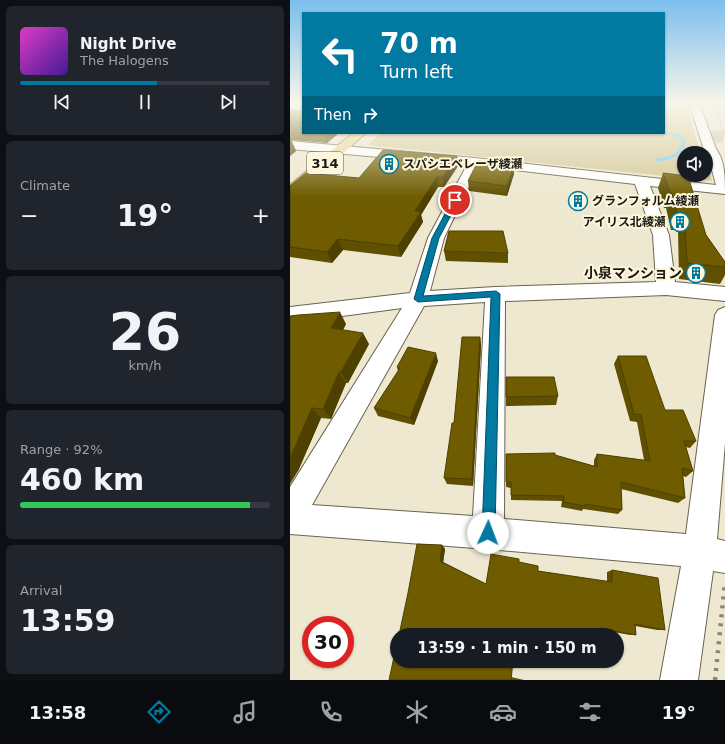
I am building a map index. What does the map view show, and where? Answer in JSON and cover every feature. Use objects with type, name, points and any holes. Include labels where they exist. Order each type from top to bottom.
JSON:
[{"type":"main road","name":"314","points":[[290,192],[359,134]]},
{"type":"street","points":[[290,144],[475,162],[725,190],[714,154],[710,150],[707,134]]},
{"type":"street","points":[[290,515],[418,299],[436,238],[475,162]]},
{"type":"street","points":[[641,180],[661,235],[666,288]]},
{"type":"street","points":[[290,315],[418,299],[496,294],[666,288],[725,294]]},
{"type":"street","points":[[488,533],[496,294]]},
{"type":"street","points":[[678,680],[712,554],[725,315]]},
{"type":"street","points":[[290,519],[488,533],[712,554]]},
{"type":"shaded area","points":[[379,134],[695,134],[698,146],[677,146],[677,177],[368,145]]},
{"type":"building","points":[[383,150],[457,156],[443,177],[437,177],[415,211],[421,212],[398,246],[338,239],[327,252],[290,247],[290,186],[306,173],[359,178]]},
{"type":"building","points":[[478,161],[514,165],[507,186],[468,181]]},
{"type":"building","points":[[663,173],[677,175],[677,182],[690,182],[706,235],[725,262],[725,267],[687,263],[684,215],[677,214],[672,193],[670,192]]},
{"type":"building","points":[[449,231],[503,231],[508,253],[444,251]]},
{"type":"building","points":[[340,312],[331,328],[363,333],[341,372],[339,372],[323,409],[312,408],[290,458],[290,316]]},
{"type":"building","points":[[462,337],[480,337],[472,479],[444,478],[452,423],[454,423]]},
{"type":"building","points":[[408,347],[436,353],[410,418],[374,408],[400,368],[397,367]]},
{"type":"building","points":[[618,356],[646,356],[665,410],[683,410],[696,441],[684,441],[693,471],[682,468],[685,498],[621,482],[622,510],[563,502],[564,496],[511,495],[511,482],[506,482],[506,454],[555,453],[555,455],[597,467],[597,454],[650,461],[641,415],[634,414]]},
{"type":"building","points":[[506,377],[554,377],[558,396],[506,397]]},
{"type":"building","points":[[417,544],[442,545],[440,561],[486,584],[491,554],[519,559],[519,562],[538,566],[538,571],[612,582],[612,570],[658,578],[665,630],[635,624],[636,635],[624,633],[624,628],[400,628]]},
{"type":"building","points":[[392,668],[512,668],[511,680],[389,680]]},
{"type":"waterway","points":[[657,160],[672,157],[681,151],[684,143],[680,136],[671,134]]},
{"type":"tunnel","points":[[711,136],[725,137]]},
{"type":"railway","points":[[715,680],[725,582]]},
{"type":"place","name":"スパシエベレーザ綾瀬","points":[[389,164]]},
{"type":"place","name":"グランフォルム綾瀬","points":[[578,201]]},
{"type":"place","name":"アイリス北綾瀬","points":[[680,222]]},
{"type":"place","name":"小泉マンション","points":[[696,273]]},
{"type":"route","points":[[455,200],[436,238],[418,299],[496,294],[488,533]]}]
